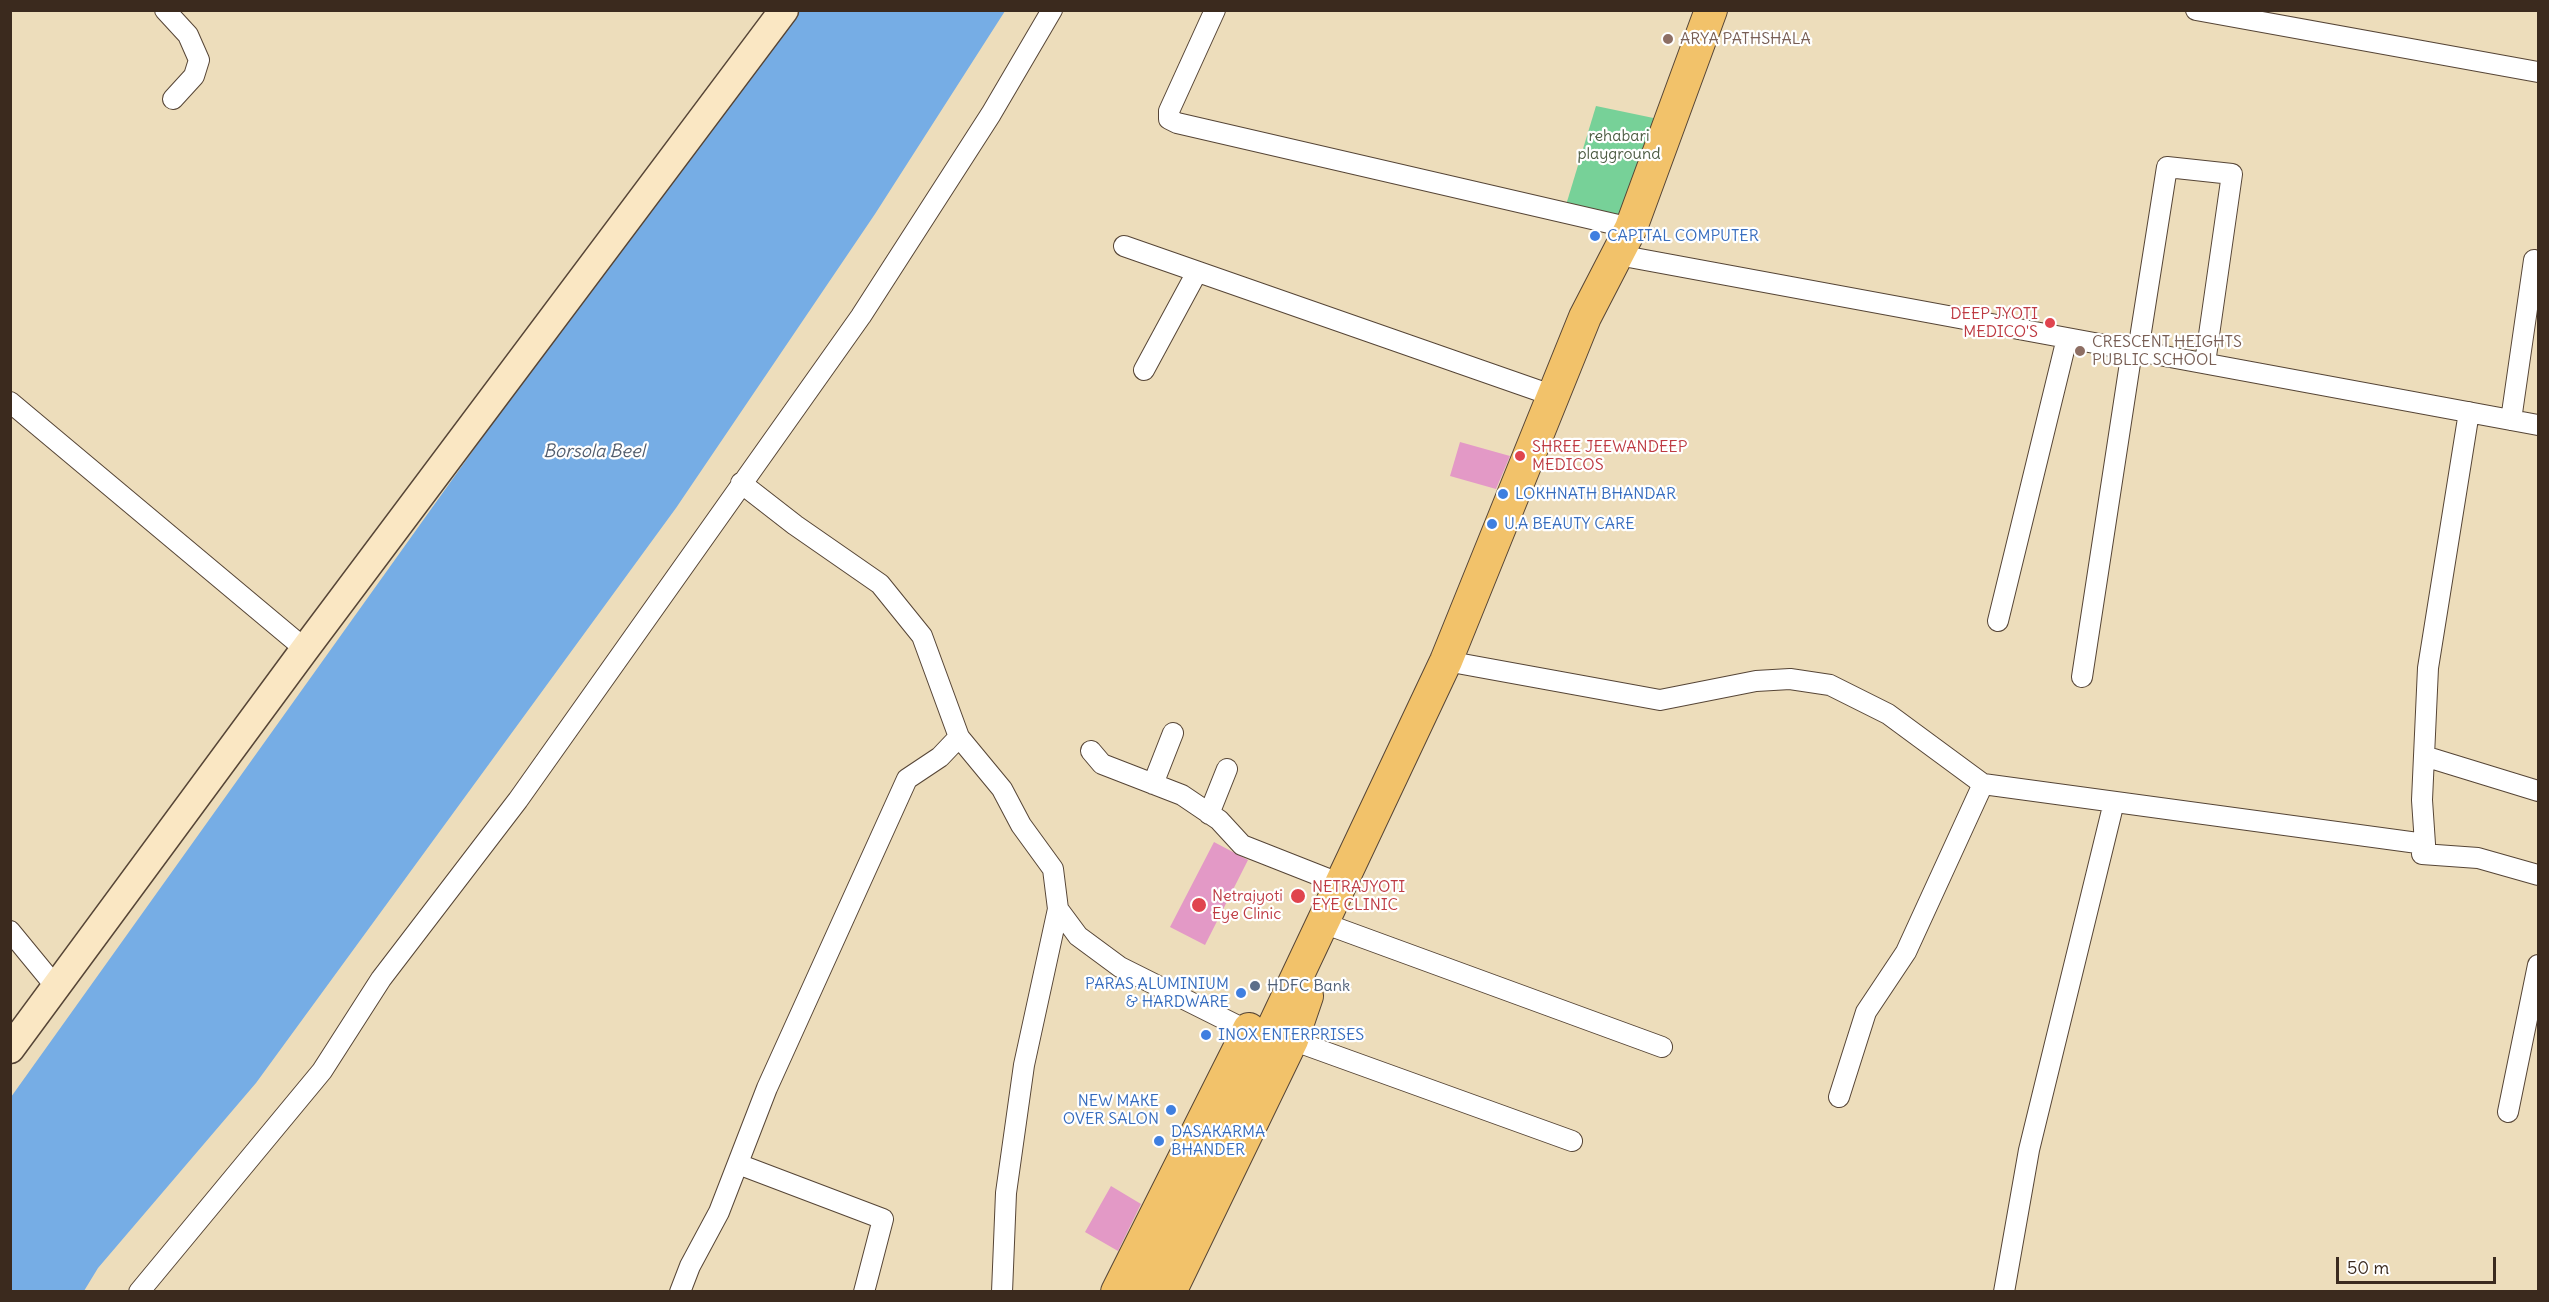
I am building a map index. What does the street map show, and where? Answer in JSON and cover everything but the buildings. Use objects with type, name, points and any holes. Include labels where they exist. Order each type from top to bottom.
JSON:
[{"type":"main road","points":[[1144,1292],[1310,952],[1446,661],[1551,395],[1585,317],[1624,241],[1711,10]]},
{"type":"main road","points":[[1117,1292],[1277,969],[1310,952]]},
{"type":"main road","points":[[1170,1292],[1292,1040],[1314,976],[1310,952]]},
{"type":"street","points":[[165,10],[188,35],[199,60],[194,76],[173,99]]},
{"type":"street","points":[[10,1049],[304,649],[784,10]]},
{"type":"street","points":[[139,1292],[322,1071],[381,979],[518,800],[861,316],[991,114],[1052,10]]},
{"type":"street","points":[[1215,10],[1169,111],[1169,119],[1177,123],[1624,241],[2067,338],[2538,425]]},
{"type":"street","points":[[2196,10],[2538,72]]},
{"type":"street","points":[[2082,677],[2167,167],[2232,174],[2205,363]]},
{"type":"street","points":[[1124,246],[1551,395]]},
{"type":"street","points":[[2511,420],[2534,260]]},
{"type":"street","points":[[1144,370],[1197,272]]},
{"type":"street","points":[[1998,621],[2067,338]]},
{"type":"street","points":[[10,402],[304,649]]},
{"type":"street","points":[[2469,412],[2428,668],[2422,800],[2425,844],[2422,855],[2478,858],[2538,875]]},
{"type":"street","points":[[741,483],[795,525],[879,584],[921,636],[959,737],[1002,789],[1021,825],[1053,869],[1058,909],[1022,1077],[1006,1193],[1002,1292]]},
{"type":"street","points":[[1446,661],[1660,700],[1756,681],[1790,679],[1830,685],[1888,714],[1983,784],[2425,844]]},
{"type":"street","points":[[1153,784],[1173,733]]},
{"type":"street","points":[[681,1292],[690,1266],[720,1212],[767,1088],[907,779],[940,758],[959,737]]},
{"type":"street","points":[[1091,751],[1102,764],[1182,795],[1219,820],[1242,844],[1341,884]]},
{"type":"street","points":[[2424,756],[2538,791]]},
{"type":"street","points":[[1209,814],[1227,769]]},
{"type":"street","points":[[1839,1097],[1866,1012],[1911,942],[1983,784]]},
{"type":"street","points":[[2004,1292],[2030,1150],[2114,801]]},
{"type":"street","points":[[1058,909],[1078,936],[1120,967],[1248,1031]]},
{"type":"street","points":[[1323,923],[1662,1047]]},
{"type":"street","points":[[10,931],[56,987]]},
{"type":"street","points":[[2508,1113],[2538,965]]},
{"type":"street","points":[[1292,1040],[1572,1141]]},
{"type":"street","points":[[738,1164],[883,1220],[864,1292]]},
{"type":"green space","name":"rehabari playground","points":[[1596,106],[1663,120],[1628,220],[1566,205]]},
{"type":"water","name":"Borsola Beel","points":[[787,11],[1005,11],[875,214],[676,508],[256,1083],[98,1268],[84,1291],[11,1292],[11,1097]]},
{"type":"place","name":"ARYA PATHSHALA","points":[[1668,39]]},
{"type":"place","name":"CAPITAL COMPUTER","points":[[1595,236]]},
{"type":"place","name":"DEEP JYOTI MEDICO'S","points":[[2050,323]]},
{"type":"place","name":"CRESCENT HEIGHTS PUBLIC SCHOOL","points":[[2080,351]]},
{"type":"place","name":"SHREE JEEWANDEEP MEDICOS","points":[[1520,456]]},
{"type":"place","name":"LOKHNATH BHANDAR","points":[[1503,494]]},
{"type":"place","name":"U.A BEAUTY CARE","points":[[1492,524]]},
{"type":"place","name":"NETRAJYOTI EYE CLINIC","points":[[1298,896]]},
{"type":"place","name":"Netrajyoti Eye Clinic","points":[[1199,905]]},
{"type":"place","name":"HDFC Bank","points":[[1255,986]]},
{"type":"place","name":"PARAS ALUMINIUM & HARDWARE","points":[[1241,993]]},
{"type":"place","name":"INOX ENTERPRISES","points":[[1206,1035]]},
{"type":"place","name":"NEW MAKE OVER SALON","points":[[1171,1110]]},
{"type":"place","name":"DASAKARMA BHANDER","points":[[1159,1141]]}]
